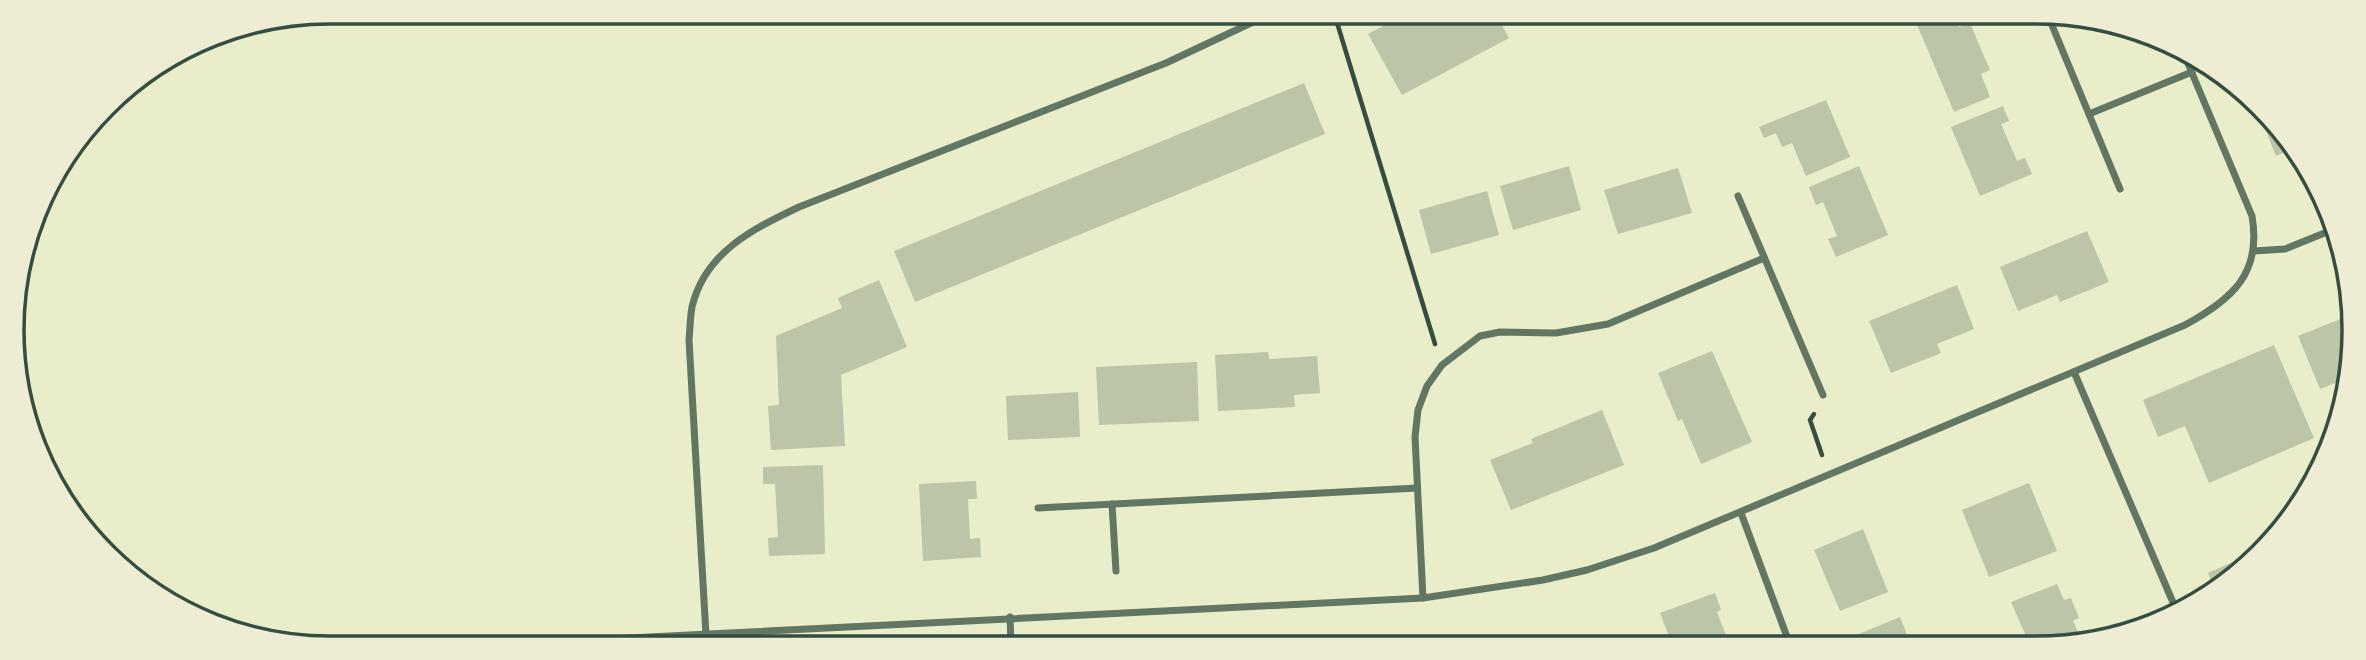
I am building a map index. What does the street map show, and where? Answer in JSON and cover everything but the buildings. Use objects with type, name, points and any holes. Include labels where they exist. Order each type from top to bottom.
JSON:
[{"type":"street","points":[[706,635],[689,340],[692,307],[704,279],[723,253],[752,230],[799,207],[1167,63],[1249,24]]},
{"type":"street","points":[[2052,25],[2120,189]]},
{"type":"street","points":[[683,636],[1010,617],[1423,598],[1502,588],[1587,570],[1654,548],[2185,325],[2216,308],[2235,290],[2251,262],[2255,233],[2252,216],[2189,65]]},
{"type":"street","points":[[2089,114],[2192,72]]},
{"type":"street","points":[[1738,196],[1824,395]]},
{"type":"street","points":[[2254,251],[2285,248],[2325,233]]},
{"type":"street","points":[[1423,598],[1415,436],[1419,410],[1427,386],[1442,365],[1480,336],[1500,332],[1556,333],[1608,324],[1764,258]]},
{"type":"street","points":[[2074,372],[2173,603]]},
{"type":"street","points":[[1038,508],[1417,488]]},
{"type":"street","points":[[1112,504],[1116,571]]},
{"type":"street","points":[[1741,513],[1787,636]]},
{"type":"street","points":[[1010,617],[1011,636]]},
{"type":"path","points":[[1337,24],[1442,365]]},
{"type":"path","points":[[1824,395],[1810,420],[1829,475]]}]
